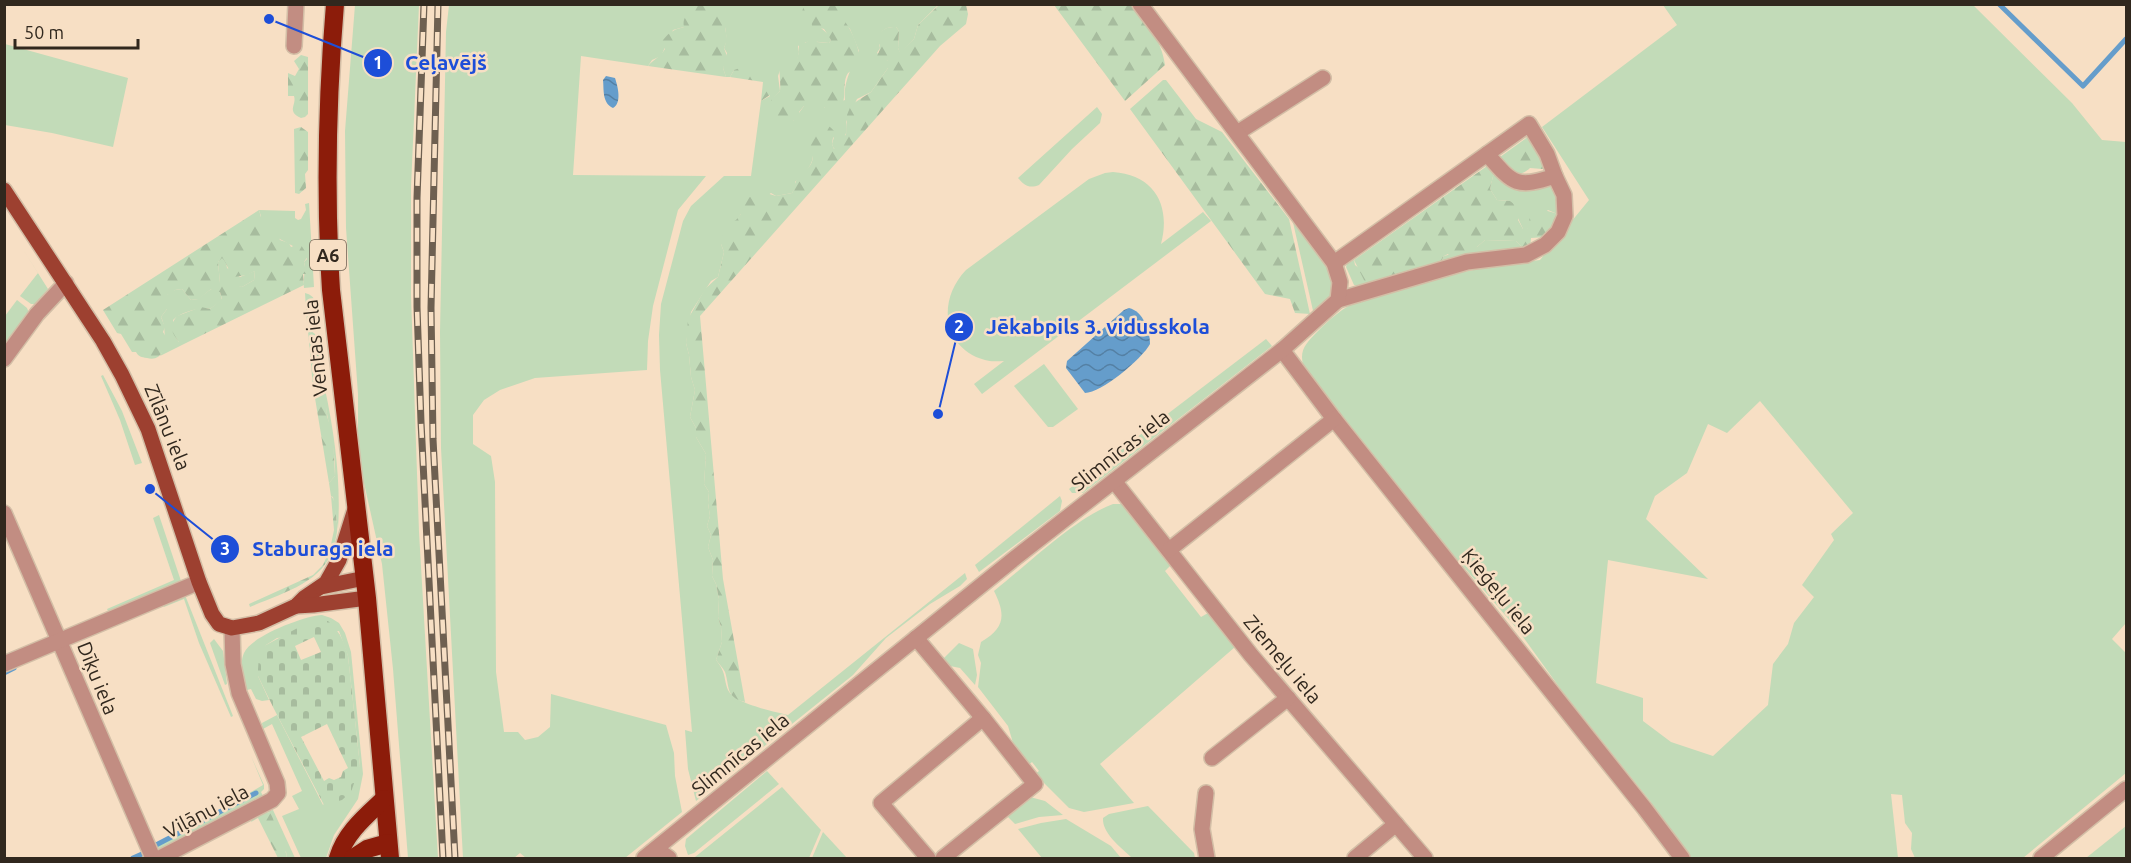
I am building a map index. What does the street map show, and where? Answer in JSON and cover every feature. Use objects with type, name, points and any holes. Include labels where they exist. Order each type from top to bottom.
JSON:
[{"type":"highway","name":"Ventas iela","points":[[335,4],[327,150],[327,238],[335,335],[365,578]]},
{"type":"highway","name":"A6","points":[[353,858],[367,849],[389,851],[365,578]]},
{"type":"highway","points":[[338,858],[351,833],[384,799]]},
{"type":"main road","name":"Zīlānu iela","points":[[4,190],[116,364],[160,462],[199,582],[215,620],[223,626],[232,628]]},
{"type":"main road","name":"A6","points":[[321,587],[335,569],[357,503]]},
{"type":"main road","points":[[297,606],[304,598],[321,587],[365,578]]},
{"type":"main road","points":[[232,628],[259,623],[297,606],[367,598]]},
{"type":"street","points":[[294,46],[296,4]]},
{"type":"street","points":[[1140,4],[1334,263],[1340,282],[1338,300],[1467,262],[1526,255],[1545,245],[1558,232],[1565,216],[1564,195],[1547,154],[1529,124],[1334,263]]},
{"type":"street","points":[[1237,133],[1323,78]]},
{"type":"street","points":[[1487,154],[1511,180],[1522,183],[1536,182],[1555,176]]},
{"type":"street","points":[[4,359],[37,314],[66,283]]},
{"type":"street","name":"Slimnīcas iela","points":[[650,854],[916,638],[1282,350],[1338,300]]},
{"type":"street","name":"Ķieģeļu iela","points":[[1282,350],[1334,419],[1631,790],[1682,858]]},
{"type":"street","points":[[1168,550],[1334,419]]},
{"type":"street","name":"Ziemeļu iela","points":[[1114,481],[1251,655],[1425,858]]},
{"type":"street","name":"Dīķu iela","points":[[4,513],[153,858]]},
{"type":"street","points":[[4,664],[199,582]]},
{"type":"street","name":"Viļānu iela","points":[[160,858],[272,800],[278,793],[278,785],[239,693],[233,664],[232,628]]},
{"type":"street","points":[[916,638],[1035,784],[943,858]]},
{"type":"street","points":[[1212,758],[1288,698]]},
{"type":"street","points":[[928,858],[881,802],[983,718]]},
{"type":"street","points":[[2041,858],[2127,789]]},
{"type":"street","points":[[1206,793],[1202,829],[1207,858]]},
{"type":"street","points":[[1354,858],[1396,824]]},
{"type":"street","points":[[650,854],[669,858]]},
{"type":"green space","points":[[940,4],[966,5],[968,14],[966,24],[940,46],[700,316],[723,579],[745,702],[731,694],[725,672],[716,660],[722,642],[718,617],[719,599],[712,576],[713,560],[708,547],[711,535],[707,526],[710,516],[709,492],[704,484],[706,454],[696,437],[696,428],[690,417],[695,390],[686,343],[688,319],[705,289],[718,277],[724,252],[721,237],[741,214],[737,205],[739,202],[746,198],[758,197],[763,192],[776,196],[792,193],[797,179],[812,161],[813,156],[803,143],[807,129],[821,124],[831,128],[834,131],[832,144],[834,149],[839,138],[846,135],[847,115],[851,105],[871,92],[888,68],[888,61],[877,57],[880,47],[878,38],[881,32],[889,27],[896,27],[899,31],[898,48],[900,52],[914,39],[918,25]]},
{"type":"green space","points":[[355,5],[419,5],[411,187],[411,296],[419,532],[438,858],[408,858],[382,564],[362,474],[358,435],[358,394],[346,228],[345,131]]},
{"type":"green space","points":[[449,5],[695,5],[684,27],[673,30],[661,56],[652,60],[648,66],[581,56],[573,175],[706,176],[678,210],[653,306],[647,370],[535,378],[500,390],[484,400],[473,415],[473,444],[491,456],[495,482],[496,672],[504,732],[518,732],[525,740],[538,737],[550,727],[551,694],[666,725],[674,753],[675,776],[682,812],[625,858],[526,858],[520,853],[514,858],[463,858],[441,448],[440,332],[446,32]]},
{"type":"green space","points":[[695,5],[719,8],[727,14],[725,26],[727,40],[724,48],[728,59],[723,68],[726,77],[648,66],[665,49],[661,43],[666,37],[673,31],[684,27],[685,17]]},
{"type":"green space","points":[[712,5],[803,5],[811,19],[830,36],[829,43],[809,41],[798,46],[796,67],[780,70],[778,76],[780,91],[772,100],[793,121],[804,106],[820,98],[824,103],[824,108],[845,100],[847,81],[859,51],[850,29],[840,18],[838,5],[937,6],[918,25],[914,39],[900,53],[899,31],[896,27],[887,28],[881,32],[880,48],[877,53],[888,61],[888,68],[871,92],[857,99],[846,122],[847,131],[844,137],[834,149],[832,144],[834,137],[813,156],[809,167],[795,182],[792,193],[776,196],[771,193],[741,214],[721,244],[724,252],[718,277],[711,281],[691,312],[686,343],[695,390],[690,417],[696,428],[696,437],[706,454],[704,484],[709,492],[710,516],[707,526],[711,535],[708,547],[713,560],[712,576],[719,599],[718,617],[722,642],[716,660],[723,672],[728,690],[746,703],[788,715],[965,573],[967,579],[886,638],[853,675],[696,801],[688,769],[685,730],[692,732],[660,370],[661,304],[683,221],[691,206],[724,176],[751,176],[761,101],[770,96],[758,72],[734,70],[730,77],[726,77],[723,68],[727,53],[724,48],[726,30],[722,19]]},
{"type":"green space","points":[[804,5],[838,5],[839,14],[851,31],[857,47],[860,69],[851,71],[846,77],[842,105],[838,103],[829,113],[820,99],[808,107],[804,106],[799,112],[799,117],[793,121],[793,127],[785,131],[783,126],[773,124],[766,111],[771,105],[771,100],[780,91],[778,59],[780,57],[783,59],[788,67],[795,66],[799,43],[805,43],[815,36],[817,42],[829,43],[831,40],[824,29],[812,26],[811,19],[805,17],[802,12]]},
{"type":"green space","points":[[1054,5],[1133,5],[1157,40],[1165,65],[1125,101]]},
{"type":"green space","points":[[1663,5],[1973,5],[2072,103],[2102,140],[2126,142],[2126,623],[2112,639],[2126,653],[2126,773],[2023,858],[1915,858],[1911,849],[1912,833],[1905,823],[1902,795],[1891,794],[1898,858],[1691,858],[1650,801],[1562,691],[1518,630],[1431,529],[1306,373],[1303,366],[1303,349],[1314,335],[1334,316],[1358,301],[1454,274],[1540,260],[1589,200],[1542,127],[1677,25]],"holes":[[[1760,401],[1853,513],[1831,534],[1834,540],[1802,585],[1814,597],[1794,623],[1788,644],[1773,664],[1768,705],[1713,756],[1671,742],[1643,721],[1643,698],[1596,683],[1608,560],[1708,579],[1646,519],[1655,496],[1687,473],[1708,424],[1727,433]]]},
{"type":"green space","points":[[5,44],[128,78],[113,147],[5,125]]},
{"type":"green space","points":[[301,55],[308,57],[308,114],[301,118],[293,110],[294,96],[288,96],[288,73],[295,76],[299,69],[294,61]]},
{"type":"green space","points":[[749,65],[758,72],[768,71],[775,80],[776,91],[761,101],[763,82],[730,77],[734,70]]},
{"type":"green space","points":[[1163,80],[1166,80],[1196,119],[1222,132],[1289,219],[1310,314],[1295,313],[1290,299],[1265,294],[1130,109]]},
{"type":"green space","points":[[1097,107],[1102,114],[1100,123],[1039,185],[1030,186],[1018,178]]},
{"type":"green space","points":[[301,127],[308,132],[308,170],[305,174],[306,188],[299,194],[295,193],[294,129]]},
{"type":"green space","points":[[1529,136],[1547,166],[1542,169],[1530,168],[1521,173],[1513,172],[1500,157]]},
{"type":"green space","points":[[1487,166],[1494,172],[1490,189],[1497,200],[1510,201],[1518,207],[1518,220],[1523,229],[1527,229],[1531,213],[1540,209],[1555,213],[1560,219],[1546,237],[1531,238],[1530,248],[1525,250],[1516,241],[1485,240],[1477,247],[1474,255],[1452,260],[1448,254],[1444,256],[1439,265],[1378,283],[1365,282],[1354,260]]},
{"type":"green space","points":[[1113,172],[1128,174],[1140,179],[1156,195],[1164,217],[1161,244],[1203,212],[1211,221],[982,394],[974,384],[1004,361],[987,361],[971,354],[952,334],[948,322],[948,308],[957,282],[966,270],[1089,179]]},
{"type":"green space","points":[[1494,172],[1512,187],[1545,185],[1556,189],[1560,201],[1560,219],[1548,210],[1527,229],[1523,229],[1510,201],[1497,200],[1490,189]]},
{"type":"green space","points":[[309,203],[314,287],[304,288],[304,262],[307,259],[304,252],[276,237],[258,233],[261,216],[259,210],[295,211],[295,218],[298,220],[306,210],[305,204]]},
{"type":"green space","points":[[259,210],[262,221],[259,232],[271,231],[277,234],[280,240],[289,243],[291,247],[301,245],[308,256],[304,262],[305,267],[310,270],[308,274],[303,274],[304,285],[188,342],[179,342],[174,336],[172,327],[174,320],[177,316],[201,307],[210,309],[222,299],[220,292],[214,292],[211,289],[199,299],[191,300],[182,289],[167,295],[167,309],[161,317],[165,327],[163,332],[166,341],[164,350],[156,358],[142,357],[132,352],[103,310]],"holes":[[[222,258],[234,277],[255,271],[254,280],[242,287],[220,283],[218,262]]]},
{"type":"green space","points":[[1292,218],[1324,261],[1332,280],[1331,296],[1314,315]]},
{"type":"green space","points":[[1485,240],[1516,241],[1525,250],[1439,265],[1444,256],[1477,247]]},
{"type":"green space","points":[[222,257],[227,268],[240,277],[255,271],[254,280],[242,287],[220,283],[218,262]]},
{"type":"green space","points":[[1348,260],[1350,262],[1354,260],[1355,265],[1378,283],[1360,287],[1354,285],[1346,267]]},
{"type":"green space","points":[[38,273],[48,289],[35,304],[31,304],[20,296]]},
{"type":"green space","points":[[182,289],[191,300],[198,299],[211,289],[220,292],[222,300],[210,309],[191,311],[173,320],[176,338],[179,342],[188,342],[160,356],[165,336],[161,317],[167,309],[167,295]]},
{"type":"green space","points":[[305,293],[313,297],[317,308],[314,321],[307,323]]},
{"type":"green space","points":[[17,300],[27,308],[29,313],[5,351],[5,316]]},
{"type":"green space","points":[[308,331],[315,334],[320,363],[318,383],[313,387]]},
{"type":"green space","points":[[1266,339],[1272,346],[1083,493],[1072,493],[1069,489]]},
{"type":"green space","points":[[1044,364],[1078,409],[1053,427],[1048,427],[1014,386]]},
{"type":"green space","points":[[103,375],[122,411],[142,463],[135,465],[120,420],[101,376]]},
{"type":"green space","points":[[325,389],[336,459],[339,494],[338,529],[329,483],[335,476],[333,447],[325,402],[321,392],[317,392]]},
{"type":"green space","points":[[314,392],[321,392],[326,399],[327,416],[333,435],[335,476],[329,483]]},
{"type":"green space","points":[[331,496],[335,505],[337,529],[329,559],[311,578],[300,585],[250,607],[249,604],[313,575],[323,565],[330,549],[334,530]]},
{"type":"green space","points":[[1060,496],[1062,501],[1060,511],[979,572],[975,565]]},
{"type":"green space","points":[[1113,504],[1122,504],[1172,564],[1165,571],[1201,617],[1208,613],[1235,647],[1100,764],[1134,803],[1084,812],[1069,808],[1035,774],[1039,771],[1032,762],[1027,766],[1016,753],[1008,726],[978,687],[981,663],[978,655],[981,642],[995,632],[1001,620],[1000,607],[994,591],[1067,531]]},
{"type":"green space","points":[[159,515],[181,581],[108,611],[107,609],[174,580],[153,518]]},
{"type":"green space","points":[[185,595],[233,716],[231,717],[199,643],[184,599],[164,607],[162,604]]},
{"type":"green space","points":[[322,615],[339,623],[351,652],[363,774],[358,799],[334,835],[326,858],[301,858],[282,816],[299,809],[292,796],[302,791],[272,724],[263,729],[262,723],[277,715],[323,805],[360,766],[348,656],[339,631],[277,638],[266,645],[258,676],[269,700],[262,701],[256,699],[251,689],[247,690],[242,662],[244,653],[249,647],[267,634],[291,623]]},
{"type":"green space","points":[[328,621],[339,633],[345,646],[360,766],[351,792],[342,800],[324,805],[258,676],[259,656],[266,645],[305,624]],"holes":[[[314,637],[321,652],[301,660],[295,646]],[[327,724],[348,768],[343,771],[341,777],[324,781],[301,737]]]},
{"type":"green space","points":[[214,639],[223,651],[227,684],[225,685],[210,643]]},
{"type":"green space","points":[[959,643],[973,649],[977,675],[975,685],[960,668],[950,666],[943,659]]},
{"type":"green space","points":[[251,756],[264,785],[261,792],[263,796],[161,849],[154,847],[155,844],[263,785]]},
{"type":"green space","points":[[767,771],[779,784],[694,853],[688,855],[685,846],[686,839]]},
{"type":"green space","points":[[782,787],[821,830],[809,858],[695,857]]},
{"type":"green space","points":[[1030,797],[1045,801],[1063,815],[1039,817],[1015,824],[1007,816]]},
{"type":"green space","points":[[1148,806],[1194,853],[1195,858],[1132,858],[1113,840],[1106,830],[1103,818],[1109,814]]},
{"type":"green space","points":[[273,810],[295,858],[287,858],[286,852],[272,840],[270,813],[265,812]]},
{"type":"green space","points":[[265,812],[270,813],[274,821],[272,839],[283,846],[287,858],[278,858],[258,818],[251,822],[252,819]]},
{"type":"green space","points":[[1066,819],[1111,846],[1121,858],[1042,858],[1018,829]]},
{"type":"green space","points":[[2126,826],[2126,858],[2086,858]]},
{"type":"green space","points":[[823,832],[847,858],[812,858]]},
{"type":"water","points":[[606,76],[615,78],[617,86],[618,102],[613,108],[609,106],[604,96],[603,80]]},
{"type":"water","points":[[1129,308],[1138,313],[1145,322],[1150,344],[1139,358],[1120,374],[1092,392],[1085,393],[1066,368],[1067,361]]},
{"type":"waterway","points":[[1999,4],[2083,86],[2126,39]]},
{"type":"waterway","points":[[4,673],[14,668]]},
{"type":"waterway","points":[[156,845],[256,793]]},
{"type":"waterway","points":[[133,858],[142,854]]},
{"type":"railway","points":[[424,4],[417,198],[417,307],[443,858]]},
{"type":"railway","points":[[438,4],[431,308],[433,439],[455,858]]},
{"type":"place","name":"Ceļavējš","points":[[269,19]]},
{"type":"place","name":"Jēkabpils 3. vidusskola","points":[[938,414]]},
{"type":"place","name":"Staburaga iela","points":[[150,489]]}]
